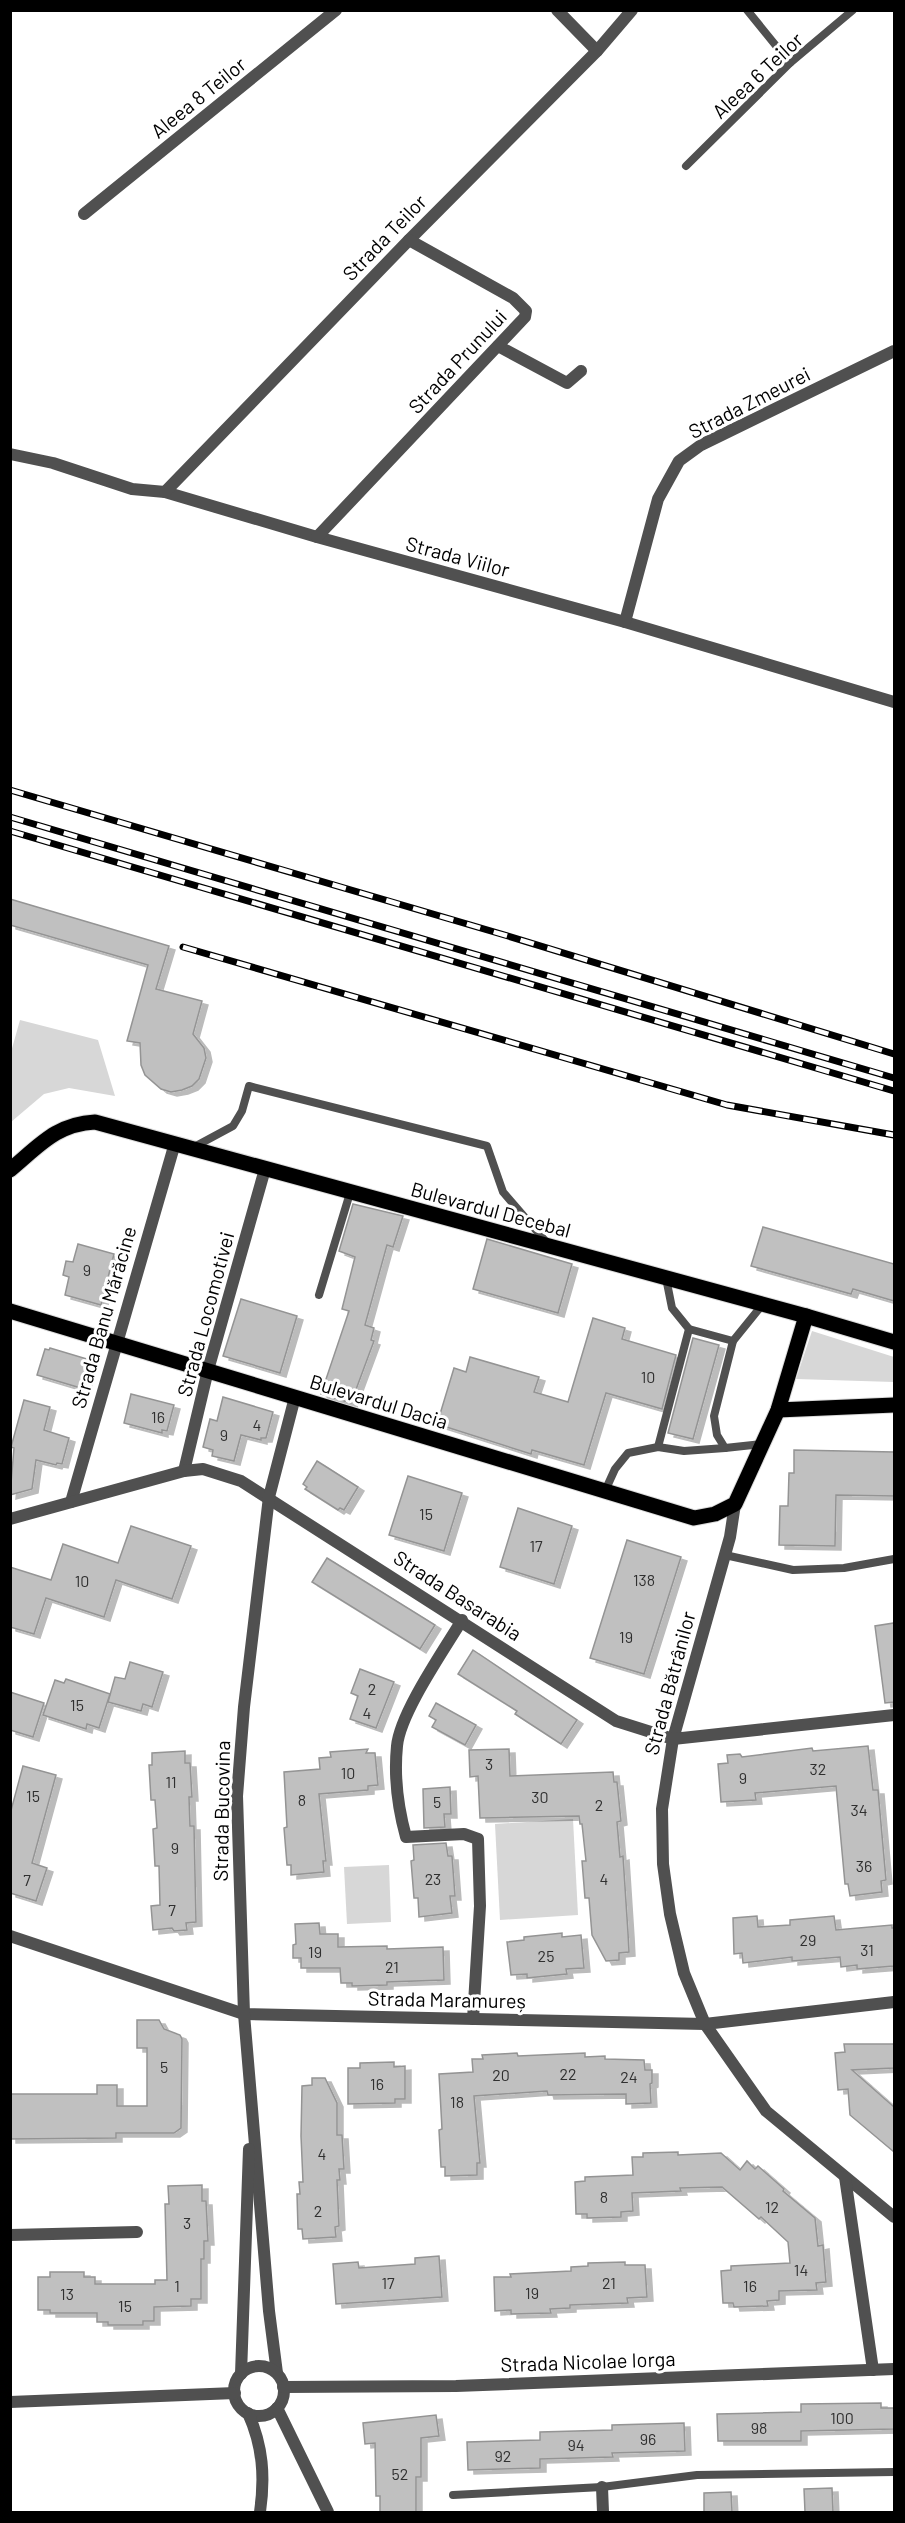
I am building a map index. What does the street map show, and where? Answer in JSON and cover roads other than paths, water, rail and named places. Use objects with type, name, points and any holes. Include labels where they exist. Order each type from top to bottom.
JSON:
[{"type":"main road","name":"Bulevardul Decebal","points":[[10,1170],[63,1128],[76,1123],[95,1122],[763,1304],[894,1342]]},
{"type":"main road","name":"Bulevardul Dacia","points":[[10,1311],[694,1518],[715,1514],[735,1504]]},
{"type":"main road","name":"Strada Bătrânilor","points":[[735,1504],[778,1410],[806,1316]]},
{"type":"main road","points":[[778,1410],[894,1405]]},
{"type":"street","name":"Aleea 8 Teilor","points":[[84,214],[336,10]]},
{"type":"street","points":[[557,10],[597,51]]},
{"type":"street","name":"Strada Teilor","points":[[165,492],[409,240],[597,51],[632,10]]},
{"type":"street","name":"Strada Prunului","points":[[318,537],[525,317],[526,311],[513,298],[409,240]]},
{"type":"street","points":[[498,346],[567,383],[581,371]]},
{"type":"street","name":"Strada Zmeurei","points":[[625,622],[658,499],[679,461],[701,445],[894,351]]},
{"type":"street","name":"Strada Viilor","points":[[10,454],[53,463],[132,489],[165,492],[625,622],[894,702]]},
{"type":"street","name":"Strada Banu Mărăcine","points":[[71,1502],[175,1143]]},
{"type":"street","name":"Strada Locomotivei","points":[[184,1471],[208,1370],[265,1169]]},
{"type":"street","name":"Strada Bucovina","points":[[277,2373],[269,2311],[244,2014],[237,1796],[244,1707],[268,1497],[295,1397]]},
{"type":"street","name":"Strada Basarabia","points":[[10,1519],[184,1471],[203,1469],[241,1481],[268,1497],[616,1720],[673,1739],[894,1715]]},
{"type":"street","name":"Strada Bătrânilor","points":[[735,1504],[725,1555],[673,1739],[663,1809],[663,1864],[670,1914],[684,1973],[705,2024],[766,2111],[894,2217]]},
{"type":"street","points":[[462,1620],[411,1705],[397,1744],[397,1774],[399,1810],[406,1837],[464,1834],[478,1839],[480,1906],[474,2019]]},
{"type":"street","name":"Strada Maramureș","points":[[10,1936],[244,2014],[705,2024],[894,2002]]},
{"type":"street","name":"Strada Bucovina","points":[[241,2374],[251,2090]]},
{"type":"street","points":[[845,2177],[873,2370]]},
{"type":"street","points":[[10,2235],[137,2232]]},
{"type":"street","points":[[248,2413],[267,2415],[277,2408],[283,2396],[284,2386],[277,2373],[266,2367],[255,2367],[241,2374],[235,2386],[236,2402],[248,2413],[257,2432],[263,2466],[260,2512]]},
{"type":"street","name":"Strada Nicolae Iorga","points":[[284,2386],[456,2386],[894,2369]]},
{"type":"street","points":[[10,2402],[235,2393]]},
{"type":"street","points":[[277,2408],[328,2512]]},
{"type":"street","points":[[602,2487],[603,2512]]},
{"type":"lane","points":[[747,10],[790,63]]},
{"type":"lane","name":"Aleea 6 Teilor","points":[[686,166],[790,63],[853,10]]},
{"type":"lane","points":[[193,1148],[233,1126],[242,1111],[249,1086],[487,1146],[503,1192],[550,1247]]},
{"type":"lane","points":[[319,1295],[350,1193]]},
{"type":"lane","points":[[666,1278],[672,1308],[689,1329],[733,1341]]},
{"type":"lane","points":[[725,1448],[717,1435],[714,1416],[733,1341],[763,1304]]},
{"type":"lane","points":[[658,1447],[689,1329]]},
{"type":"lane","points":[[605,1491],[615,1468],[628,1453],[658,1447],[684,1451],[763,1444]]},
{"type":"lane","points":[[725,1555],[793,1570],[854,1566],[894,1559]]},
{"type":"lane","points":[[453,2495],[602,2487],[697,2475],[894,2472]]},
{"type":"railway","points":[[10,790],[508,936],[894,1054]]},
{"type":"railway","points":[[10,817],[894,1078]]},
{"type":"railway","points":[[10,831],[894,1091]]},
{"type":"railway","points":[[183,947],[727,1105],[894,1135]]}]
